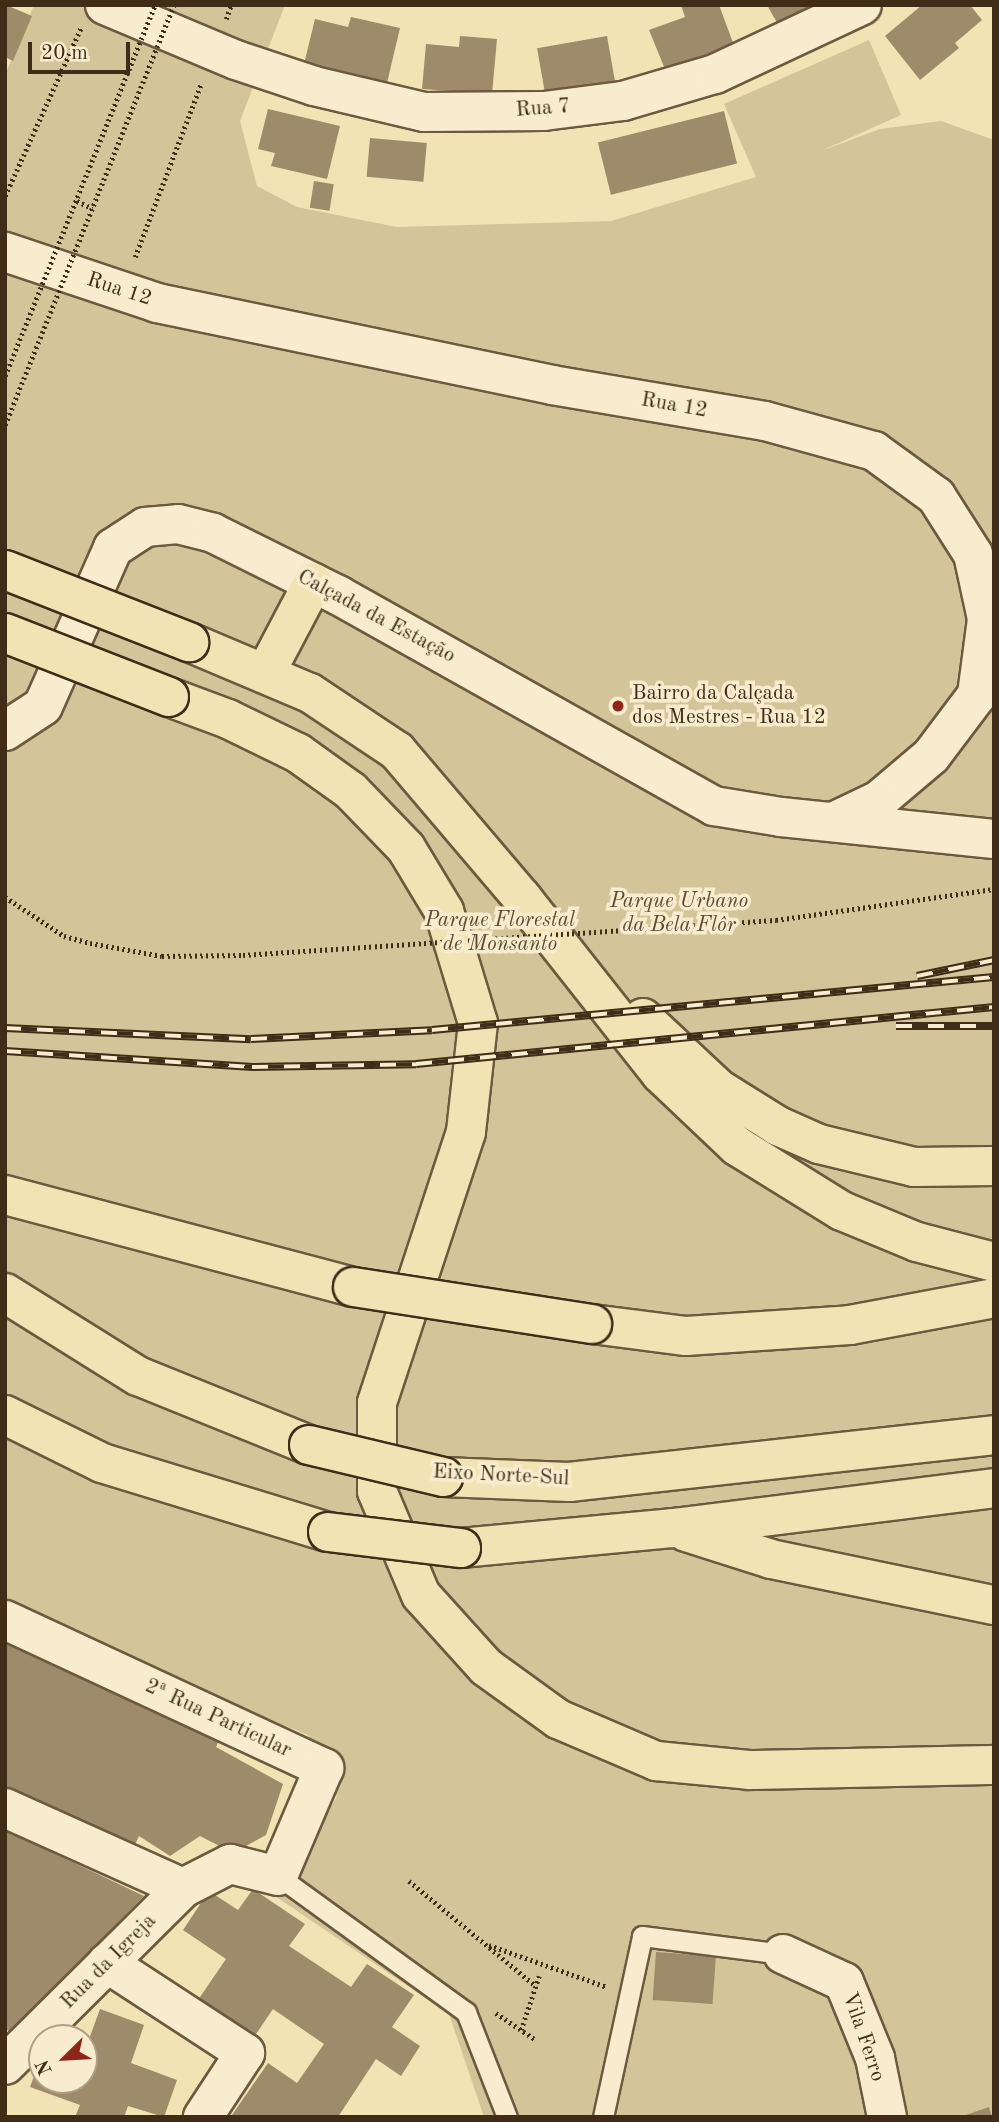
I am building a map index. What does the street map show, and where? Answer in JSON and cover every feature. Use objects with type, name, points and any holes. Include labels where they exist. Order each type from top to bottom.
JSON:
[{"type":"main road","points":[[5,570],[266,672],[310,693],[397,751],[522,898],[661,1074],[737,1146],[842,1211],[917,1242],[994,1262]]},
{"type":"main road","points":[[266,672],[313,583]]},
{"type":"main road","points":[[5,633],[228,719],[298,753],[351,791],[406,848],[444,911],[478,1023],[466,1132],[377,1403],[377,1491],[421,1595],[486,1667],[558,1719],[656,1761],[749,1770],[994,1765]]},
{"type":"main road","points":[[522,898],[700,1074],[767,1120],[819,1144],[866,1158],[915,1167],[994,1166]]},
{"type":"main road","points":[[5,1195],[354,1287],[686,1336],[850,1325],[994,1297]]},
{"type":"main road","name":"Eixo Norte-Sul","points":[[5,1293],[138,1376],[309,1445],[443,1476],[569,1482],[994,1435]]},
{"type":"main road","points":[[5,1415],[102,1463],[328,1532],[461,1548],[674,1528],[994,1488]]},
{"type":"main road","points":[[674,1528],[771,1559],[994,1605]]},
{"type":"main road","points":[[952,1766],[994,1786]]},
{"type":"street","name":"Rua 7","points":[[95,12],[314,86],[424,112],[544,111],[623,101],[715,74],[862,5]]},
{"type":"street","name":"Rua 12","points":[[5,252],[158,303],[552,385],[765,421],[874,450],[936,496],[973,554],[987,619],[977,695],[931,756],[879,800],[835,821]]},
{"type":"street","name":"Calçada da Estação","points":[[5,731],[43,706],[104,562],[126,536],[162,524],[196,527],[313,583],[633,757],[714,806],[994,839]]},
{"type":"street","name":"2ª Rua Particular","points":[[5,1620],[324,1768],[278,1875]]},
{"type":"street","points":[[5,1808],[183,1888]]},
{"type":"street","name":"Rua da Igreja","points":[[10,2051],[107,1963],[183,1888],[230,1864],[278,1875]]},
{"type":"street","name":"Vila Ferro","points":[[783,1954],[844,1982],[875,2058],[887,2117]]},
{"type":"street","points":[[107,1963],[245,2053],[203,2117]]},
{"type":"lane","points":[[278,1875],[466,2012],[507,2117]]},
{"type":"lane","points":[[603,2117],[642,1936],[783,1954]]},
{"type":"path","points":[[5,376],[156,5]]},
{"type":"path","points":[[5,425],[174,5]]},
{"type":"path","points":[[5,196],[95,12]]},
{"type":"path","points":[[132,265],[214,52]]},
{"type":"path","points":[[77,201],[92,208]]},
{"type":"path","points":[[5,897],[64,936],[162,956],[243,955],[776,920],[994,889]]},
{"type":"path","points":[[409,1881],[536,1986]]},
{"type":"path","points":[[485,1944],[629,1994]]},
{"type":"path","points":[[521,2030],[539,1976]]},
{"type":"green space","name":"Parque Florestal de Monsanto","points":[[34,5],[285,5],[240,121],[257,186],[297,207],[397,227],[611,221],[756,177],[724,104],[869,40],[901,115],[821,151],[880,129],[941,121],[994,140],[994,2117],[484,2117],[449,2014],[272,1894],[337,1797],[308,1735],[5,1613],[5,75]]},
{"type":"building","points":[[6,5],[32,16],[13,61],[5,57]]},
{"type":"building","points":[[681,5],[719,5],[735,48],[667,74],[649,30],[685,17]]},
{"type":"building","points":[[767,5],[822,5],[780,28]]},
{"type":"building","points":[[922,5],[970,5],[982,20],[955,43],[959,48],[920,80],[885,36]]},
{"type":"building","points":[[351,17],[400,28],[387,83],[304,64],[315,19],[348,27]]},
{"type":"building","points":[[460,36],[497,39],[492,94],[422,89],[426,44],[459,47]]},
{"type":"building","points":[[607,36],[615,82],[545,95],[537,48]]},
{"type":"building","points":[[268,109],[340,126],[327,179],[271,166],[275,153],[258,149]]},
{"type":"building","points":[[724,111],[737,163],[611,195],[598,142]]},
{"type":"building","points":[[370,138],[427,143],[423,182],[367,177]]},
{"type":"building","points":[[314,181],[334,184],[330,211],[310,208]]},
{"type":"building","points":[[5,1635],[223,1731],[216,1747],[283,1784],[266,1835],[233,1853],[200,1836],[170,1856],[139,1836],[131,1853],[5,1795]]},
{"type":"building","points":[[5,1830],[144,1896],[11,2032],[5,2029]]},
{"type":"building","points":[[253,1889],[305,1924],[289,1946],[351,1987],[367,1964],[414,1995],[392,2027],[420,2046],[401,2076],[376,2059],[338,2117],[232,2115],[268,2063],[297,2083],[324,2044],[273,2009],[254,2037],[198,2000],[226,1959],[183,1930],[209,1891],[238,1910]]},
{"type":"building","points":[[656,1952],[716,1956],[713,2004],[653,2000]]},
{"type":"building","points":[[100,2009],[144,2025],[131,2063],[177,2080],[164,2117],[128,2106],[124,2117],[75,2117],[80,2105],[49,2094],[98,2094],[98,2024],[95,2024]]},
{"type":"building","points":[[989,2107],[992,2117],[963,2117],[963,2116]]},
{"type":"railway","points":[[917,976],[994,960]]},
{"type":"railway","points":[[5,1028],[251,1039],[432,1030],[994,977]]},
{"type":"railway","points":[[5,1051],[252,1067],[416,1064],[994,1007]]},
{"type":"railway","points":[[896,1026],[994,1026]]},
{"type":"place","name":"Bairro da Calçada dos Mestres - Rua 12","points":[[618,706]]},
{"type":"park label","name":"Parque Urbano da Bela Flôr","points":[[679,914]]}]
